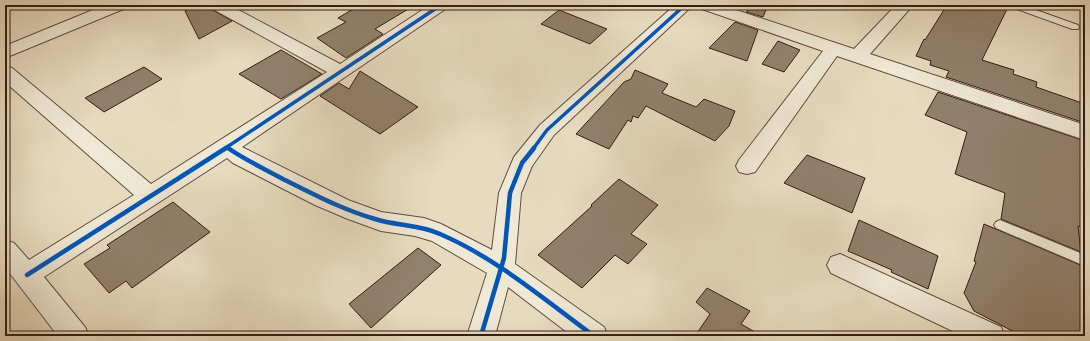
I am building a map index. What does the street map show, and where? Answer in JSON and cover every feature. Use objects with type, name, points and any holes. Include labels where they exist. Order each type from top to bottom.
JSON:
[{"type":"street","points":[[5,52],[120,5]]},
{"type":"street","points":[[217,5],[341,72]]},
{"type":"street","points":[[27,275],[341,72],[441,5]]},
{"type":"street","points":[[481,336],[504,258],[510,193],[522,162],[547,130],[686,5]]},
{"type":"street","points":[[705,5],[1085,133]]},
{"type":"street","points":[[858,56],[905,5]]},
{"type":"street","points":[[747,166],[834,48]]},
{"type":"street","points":[[5,72],[149,195]]},
{"type":"street","points":[[227,146],[241,157],[344,208],[374,219],[416,226],[440,234],[501,269],[594,336]]},
{"type":"street","points":[[5,250],[27,275],[75,336]]},
{"type":"street","points":[[840,264],[991,336]]},
{"type":"lane","points":[[1014,5],[1075,27]]},
{"type":"lane","points":[[1000,225],[1085,261]]},
{"type":"building","points":[[198,5],[204,5],[232,21],[199,39],[185,11]]},
{"type":"building","points":[[360,5],[415,5],[375,29],[383,34],[346,58],[317,38],[346,22],[338,18]]},
{"type":"building","points":[[754,5],[768,5],[763,17],[746,12]]},
{"type":"building","points":[[947,5],[1009,5],[982,60],[1014,70],[1013,74],[1037,82],[1036,87],[1085,104],[1085,123],[946,77],[949,71],[930,65],[931,61],[916,56],[924,39],[925,40]]},
{"type":"building","points":[[559,10],[607,29],[590,44],[541,24]]},
{"type":"building","points":[[735,22],[758,30],[747,61],[709,48]]},
{"type":"building","points":[[778,41],[800,50],[784,72],[762,64]]},
{"type":"building","points":[[281,50],[322,74],[281,99],[239,74]]},
{"type":"building","points":[[144,67],[162,79],[104,112],[85,98]]},
{"type":"building","points":[[635,70],[668,84],[662,93],[696,107],[704,99],[735,111],[729,126],[715,141],[646,106],[638,118],[633,116],[631,122],[628,120],[609,149],[576,134],[624,82],[631,79]]},
{"type":"building","points":[[360,71],[418,107],[380,134],[320,96],[339,83],[349,89]]},
{"type":"building","points":[[938,92],[1085,141],[1085,228],[1078,226],[1081,252],[1001,219],[1005,193],[955,174],[967,132],[925,115]]},
{"type":"building","points":[[807,155],[865,178],[852,213],[784,183]]},
{"type":"building","points":[[619,179],[658,205],[631,234],[647,244],[628,264],[615,255],[582,288],[538,255],[592,206],[591,205]]},
{"type":"building","points":[[173,202],[210,232],[132,288],[126,281],[109,293],[84,264],[110,248],[107,245]]},
{"type":"building","points":[[859,220],[938,256],[928,289],[891,272],[892,270],[848,251]]},
{"type":"building","points":[[984,224],[1085,267],[1085,336],[1022,336],[974,311],[964,293],[976,262],[974,261]]},
{"type":"building","points":[[418,248],[441,265],[371,328],[349,304]]},
{"type":"building","points":[[707,288],[750,311],[741,324],[762,336],[695,336],[710,314],[696,302]]},
{"type":"cycle path","points":[[27,275],[227,147],[441,5]]},
{"type":"cycle path","points":[[481,336],[504,258],[510,193],[522,163],[547,130],[685,5]]},
{"type":"cycle path","points":[[227,147],[241,157],[339,206],[373,219],[432,230],[461,244],[520,281],[594,336]]}]
